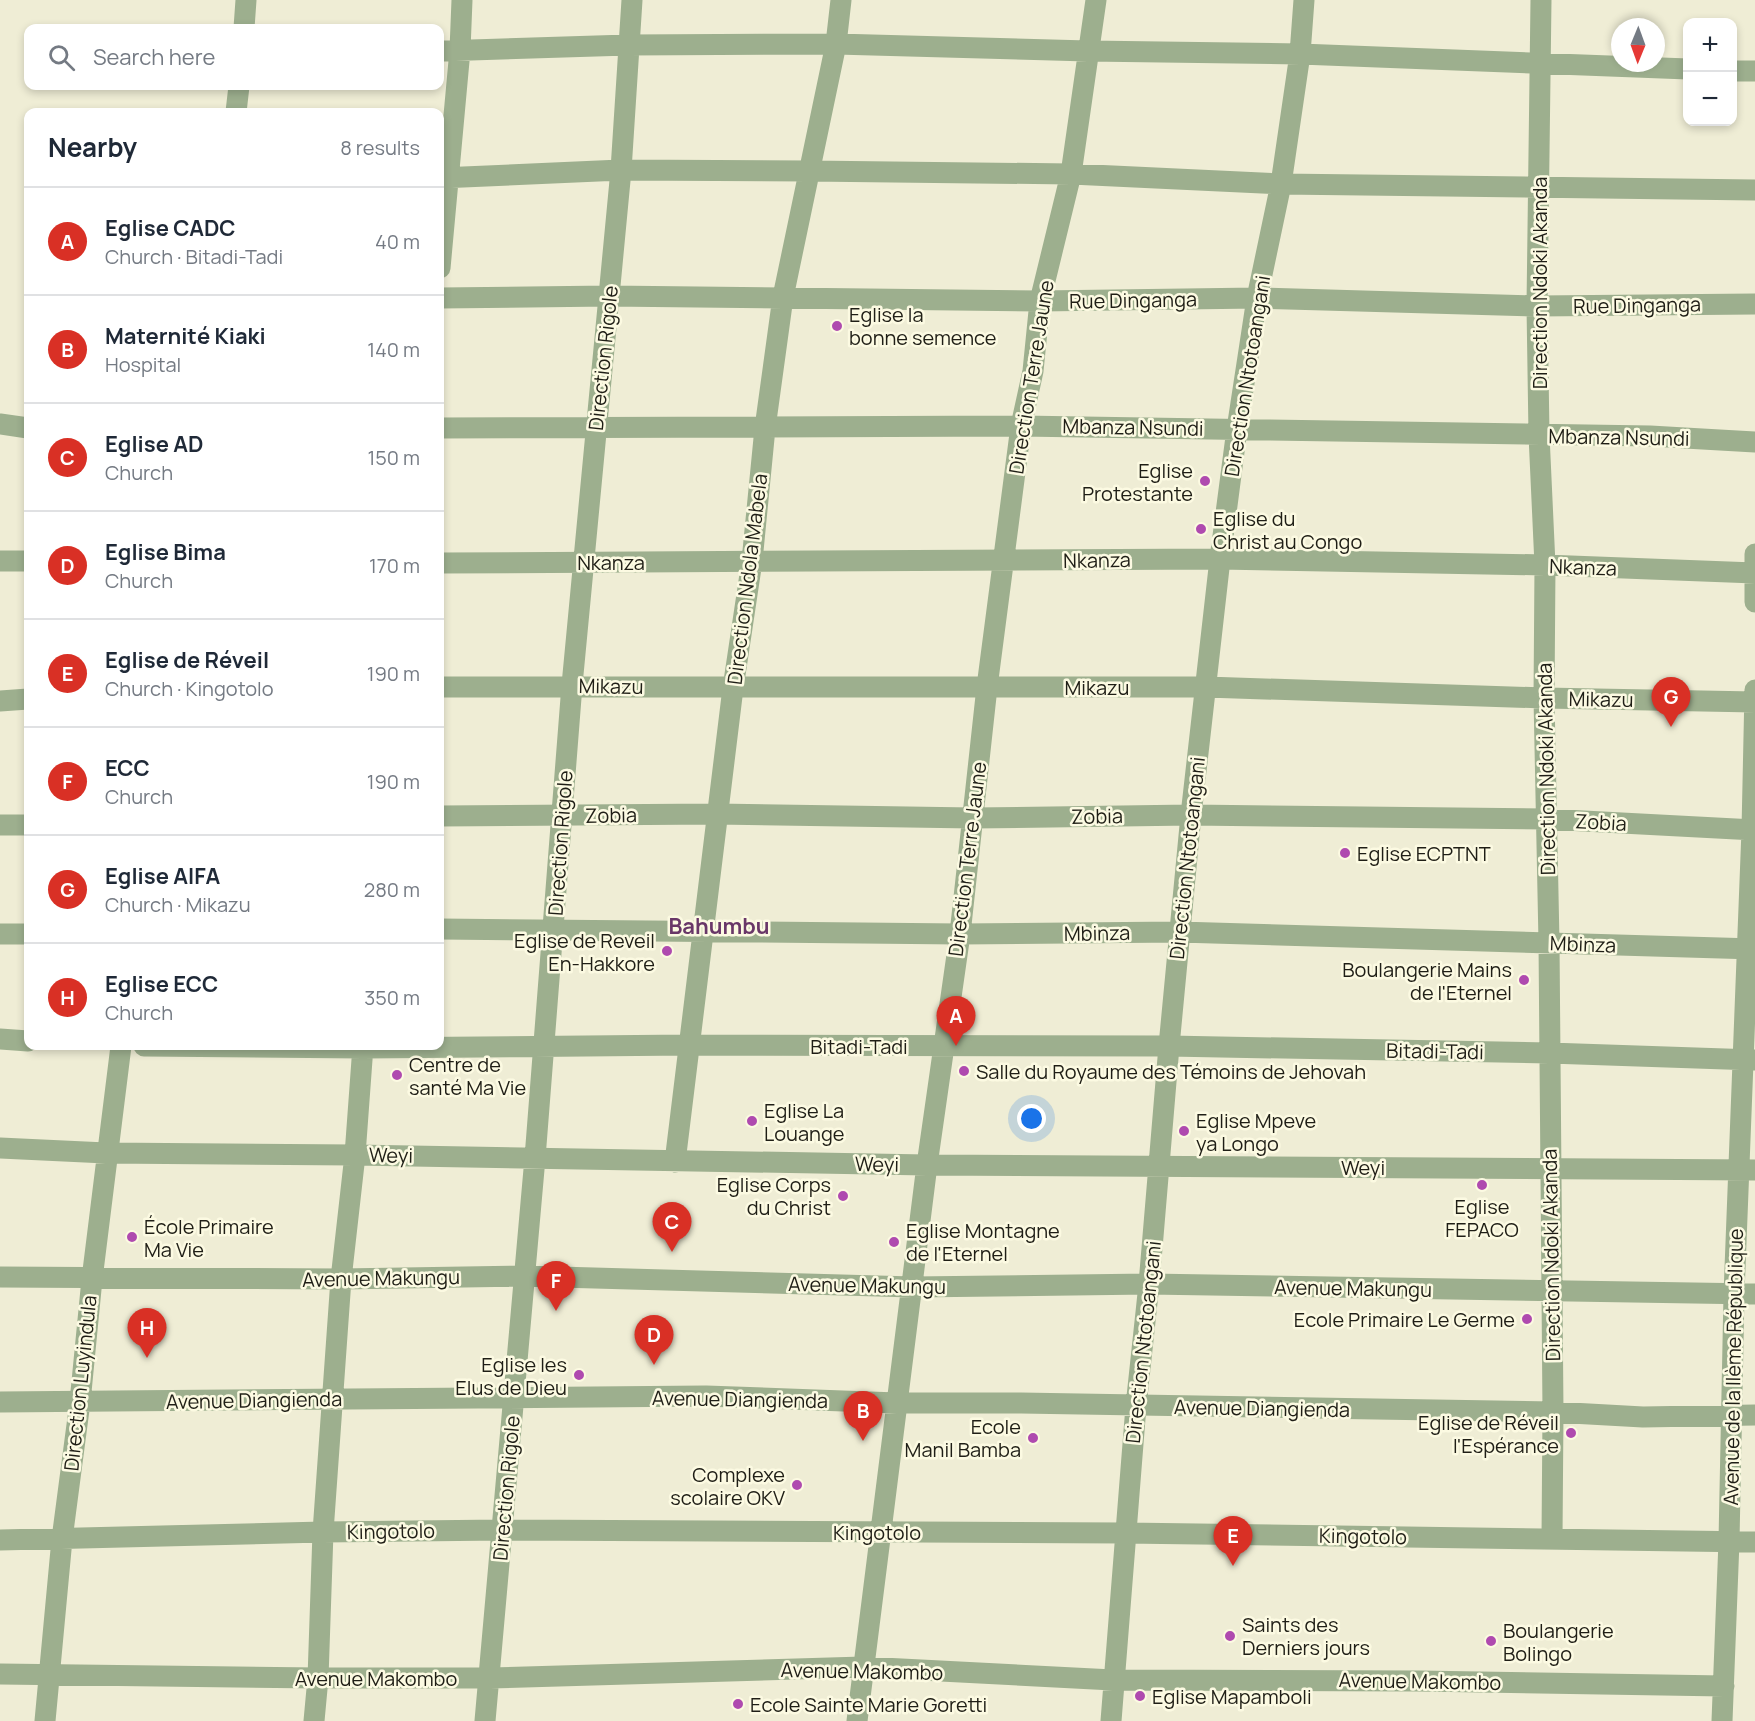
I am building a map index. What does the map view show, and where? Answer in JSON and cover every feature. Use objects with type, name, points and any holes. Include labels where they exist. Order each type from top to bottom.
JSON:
[{"type":"street","points":[[244,24],[246,0]]},
{"type":"street","points":[[462,0],[450,50],[444,178],[621,170],[809,171],[1071,174],[1281,184],[1755,190]]},
{"type":"street","name":"Direction Rigole","points":[[485,1721],[535,1158],[572,685],[621,170],[632,0]]},
{"type":"street","name":"Direction Ndola Mabela","points":[[675,1162],[716,814],[753,561],[765,428],[783,297],[836,44],[841,0]]},
{"type":"street","name":"Direction Terre Jaune","points":[[857,1721],[927,1165],[960,934],[987,687],[1021,426],[1033,371],[1040,301],[1071,174],[1096,0]]},
{"type":"street","name":"Direction Ntotoangani","points":[[1111,1721],[1136,1406],[1191,815],[1237,429],[1257,298],[1281,184],[1300,54],[1304,0]]},
{"type":"street","name":"Direction Ndoki Akanda","points":[[1541,0],[1537,306],[1539,435],[1545,565],[1544,698],[1549,942],[1552,1539]]},
{"type":"street","points":[[450,50],[628,45],[836,44],[1300,54],[1683,69]]},
{"type":"street","points":[[1737,71],[1755,71]]},
{"type":"street","points":[[236,108],[239,90]]},
{"type":"street","name":"Rue Dinganga","points":[[444,298],[609,296],[1040,301],[1257,298],[1537,306],[1755,304]]},
{"type":"street","points":[[0,424],[24,427]]},
{"type":"street","name":"Mbanza Nsundi","points":[[444,429],[1021,426],[1650,436],[1755,442]]},
{"type":"street","points":[[1755,554],[1755,602]]},
{"type":"street","name":"Nkanza","points":[[444,563],[1220,559],[1545,565],[1755,573]]},
{"type":"street","points":[[0,561],[24,561]]},
{"type":"street","name":"Mikazu","points":[[444,687],[572,685],[733,688],[1206,687],[1544,698],[1755,698]]},
{"type":"street","name":"Avenue de la IIème République","points":[[1722,1721],[1729,1541],[1734,1294],[1747,1170],[1755,698]]},
{"type":"street","points":[[0,701],[24,699]]},
{"type":"street","name":"Zobia","points":[[444,816],[716,814],[973,818],[1191,815],[1546,819],[1754,830]]},
{"type":"street","points":[[0,825],[24,825]]},
{"type":"street","name":"Mbinza","points":[[444,929],[960,934],[1179,932],[1751,949]]},
{"type":"street","points":[[0,934],[24,934]]},
{"type":"street","points":[[0,1039],[24,1041]]},
{"type":"street","name":"Bitadi-Tadi","points":[[444,1047],[1168,1046],[1549,1053],[1749,1060]]},
{"type":"street","name":"Direction Luyindula","points":[[45,1721],[106,1153],[120,1050]]},
{"type":"street","points":[[314,1721],[318,1678],[323,1532],[341,1279],[355,1155],[363,1050]]},
{"type":"street","name":"Weyi","points":[[0,1148],[106,1153],[355,1155],[675,1162],[1747,1170]]},
{"type":"street","name":"Avenue Makungu","points":[[0,1277],[341,1279],[523,1276],[913,1287],[1149,1284],[1755,1294]]},
{"type":"street","name":"Avenue Diangienda","points":[[0,1402],[706,1396],[897,1403],[1553,1412],[1642,1417],[1755,1415]]},
{"type":"street","name":"Kingotolo","points":[[0,1540],[502,1530],[1125,1533],[1755,1542]]},
{"type":"street","name":"Avenue Makombo","points":[[0,1674],[490,1678],[863,1667],[1113,1680],[1419,1681],[1724,1686]]},
{"type":"place","name":"Eglise la bonne semence","points":[[837,326]]},
{"type":"place","name":"Eglise Protestante","points":[[1205,481]]},
{"type":"place","name":"Eglise du Christ au Congo","points":[[1201,529]]},
{"type":"place","name":"Eglise AIFA","points":[[1671,727]]},
{"type":"place","name":"Eglise ECPTNT","points":[[1345,853]]},
{"type":"place","name":"Eglise de Reveil En-Hakkore","points":[[667,951]]},
{"type":"place","name":"Boulangerie Mains de l'Eternel","points":[[1524,980]]},
{"type":"place","name":"Eglise CADC","points":[[956,1046]]},
{"type":"place","name":"Salle du Royaume des Témoins de Jehovah","points":[[964,1071]]},
{"type":"place","name":"Centre de santé Ma Vie","points":[[397,1075]]},
{"type":"place","name":"Eglise La Louange","points":[[752,1121]]},
{"type":"place","name":"Eglise Mpeve ya Longo","points":[[1184,1131]]},
{"type":"place","name":"Eglise FEPACO","points":[[1482,1185]]},
{"type":"place","name":"Eglise Corps du Christ","points":[[843,1196]]},
{"type":"place","name":"École Primaire Ma Vie","points":[[132,1237]]},
{"type":"place","name":"Eglise Montagne de l'Eternel","points":[[894,1242]]},
{"type":"place","name":"Eglise AD","points":[[672,1252]]},
{"type":"place","name":"ECC","points":[[556,1311]]},
{"type":"place","name":"Ecole Primaire Le Germe","points":[[1527,1319]]},
{"type":"place","name":"Eglise ECC","points":[[147,1358]]},
{"type":"place","name":"Eglise Bima","points":[[654,1365]]},
{"type":"place","name":"Eglise les Elus de Dieu","points":[[579,1375]]},
{"type":"place","name":"Eglise de Réveil l'Espérance","points":[[1571,1433]]},
{"type":"place","name":"Ecole Manil Bamba","points":[[1033,1438]]},
{"type":"place","name":"Maternité Kiaki","points":[[863,1441]]},
{"type":"place","name":"Complexe scolaire OKV","points":[[797,1485]]},
{"type":"place","name":"Eglise de Réveil","points":[[1233,1566]]},
{"type":"place","name":"Saints des Derniers jours","points":[[1230,1636]]},
{"type":"place","name":"Boulangerie Bolingo","points":[[1491,1641]]},
{"type":"place","name":"Eglise Mapamboli","points":[[1140,1696]]},
{"type":"place","name":"Ecole Sainte Marie Goretti","points":[[738,1704]]},
{"type":"district","name":"Bahumbu","points":[[719,926]]}]
